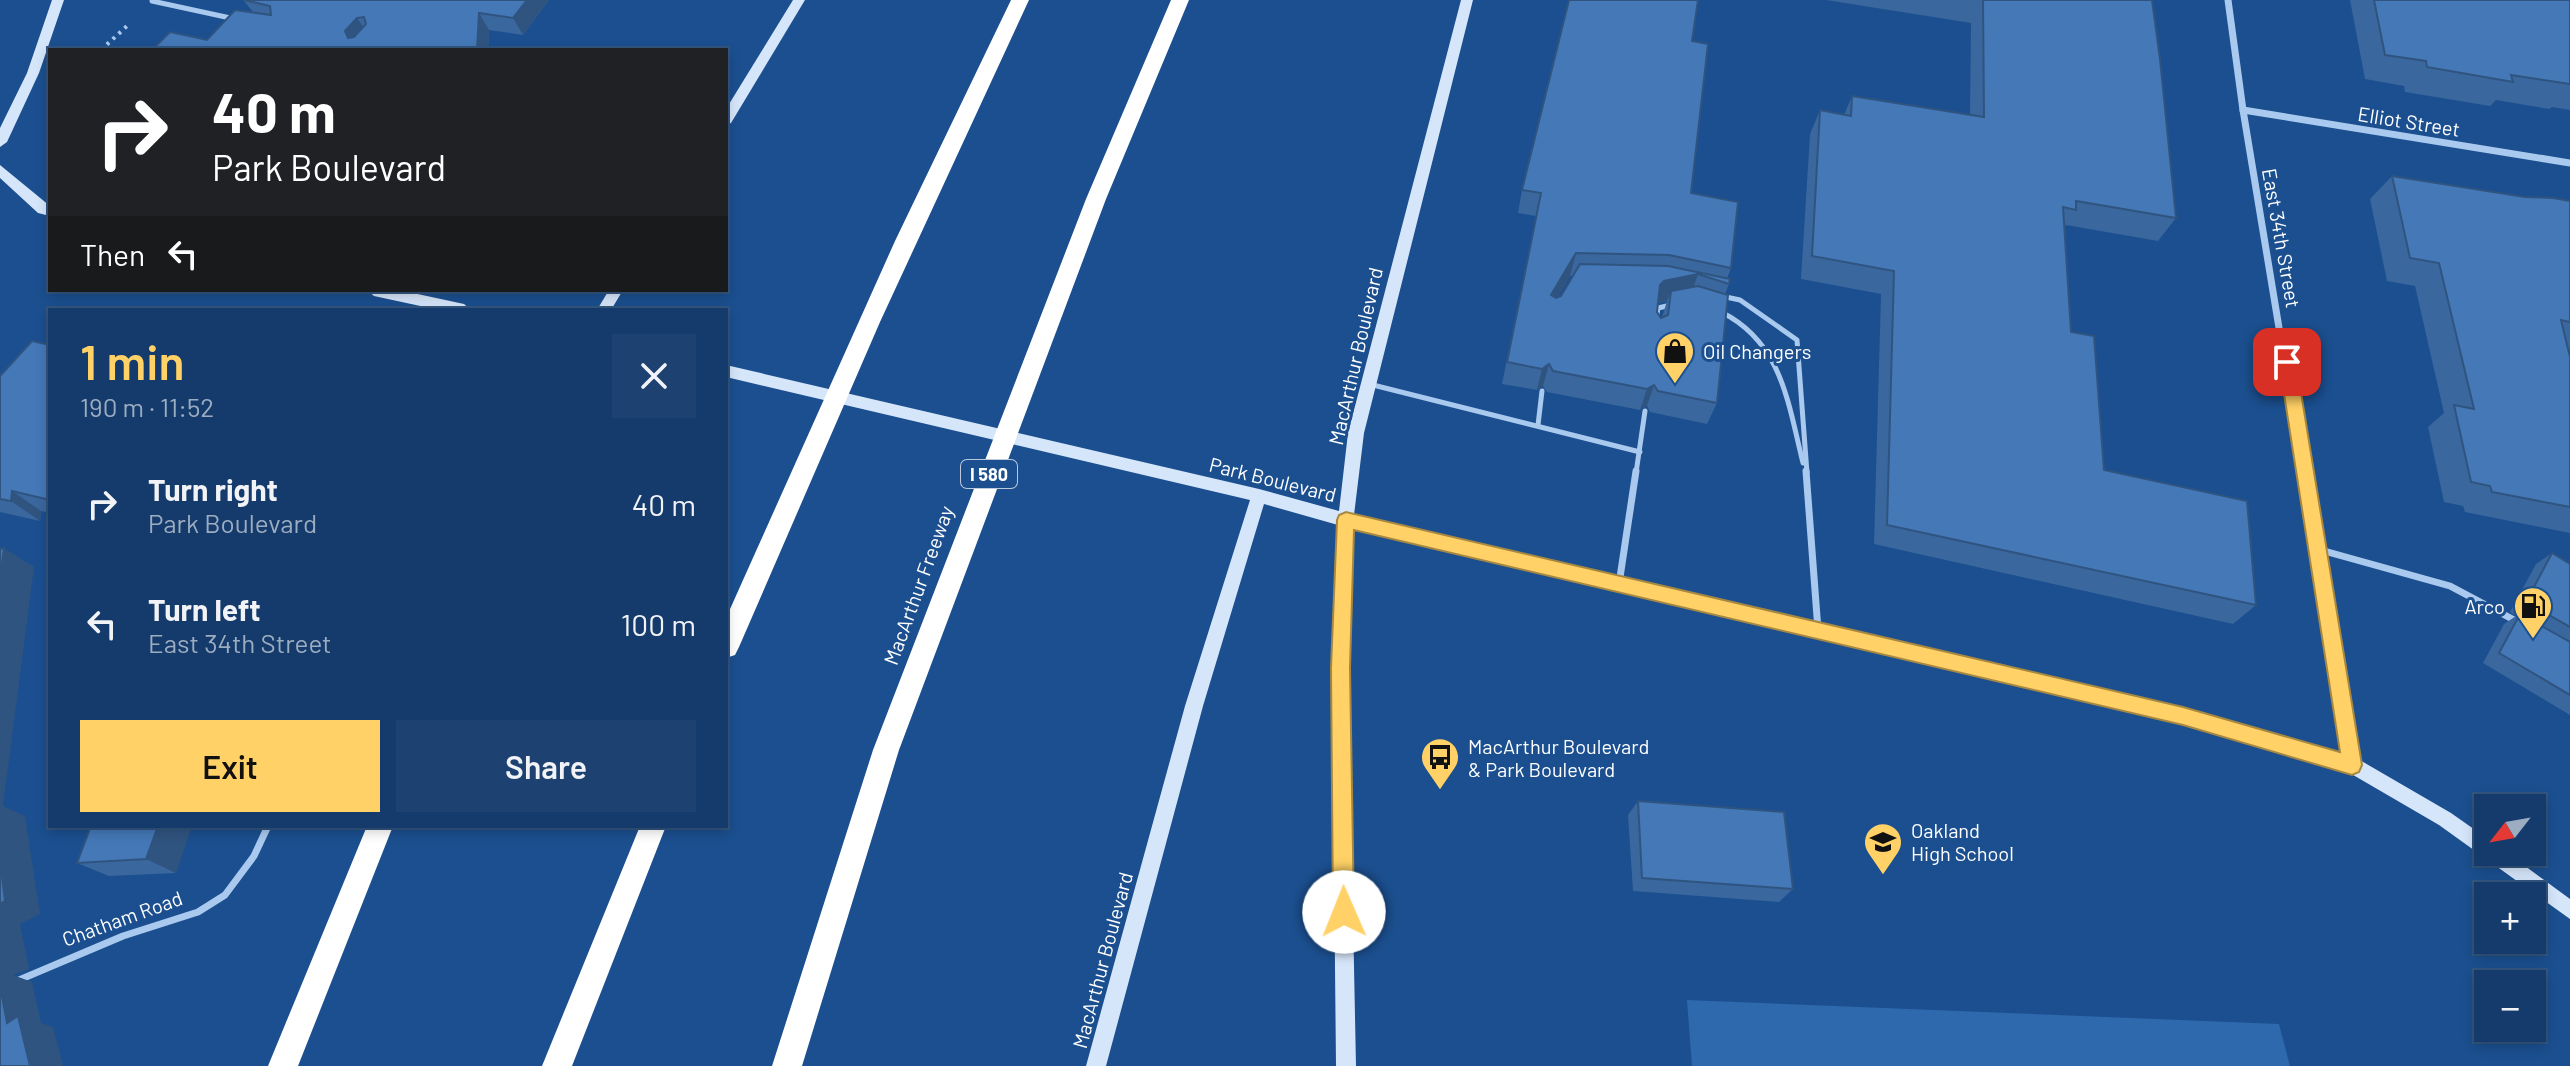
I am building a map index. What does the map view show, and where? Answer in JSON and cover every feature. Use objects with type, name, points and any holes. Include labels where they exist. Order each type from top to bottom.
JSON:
[{"type":"highway","points":[[728,642],[830,404],[939,164],[1020,0]]},
{"type":"highway","name":"MacArthur Freeway","points":[[787,1066],[886,750],[1096,199],[1180,0]]},
{"type":"highway","points":[[283,1066],[379,828]]},
{"type":"highway","points":[[557,1066],[652,828]]},
{"type":"main road","points":[[0,142],[33,73],[58,0]]},
{"type":"main road","points":[[728,117],[799,0]]},
{"type":"main road","name":"MacArthur Boulevard","points":[[1346,1066],[1340,668],[1346,520],[1356,433],[1467,0]]},
{"type":"main road","points":[[0,170],[48,210]]},
{"type":"main road","points":[[387,292],[455,308]]},
{"type":"main road","name":"Park Boulevard","points":[[728,371],[2183,716],[2352,765],[2445,819],[2474,840]]},
{"type":"main road","name":"MacArthur Boulevard","points":[[1096,1066],[1194,706],[1259,496]]},
{"type":"main road","name":"Park Boulevard","points":[[2510,866],[2570,910]]},
{"type":"street","name":"East 34th Street","points":[[2228,0],[2243,110],[2352,765]]},
{"type":"street","name":"Elliot Street","points":[[2243,110],[2570,163]]},
{"type":"lane","points":[[153,1],[237,19]]},
{"type":"lane","points":[[1714,294],[1740,300],[1797,340],[1818,630]]},
{"type":"lane","points":[[1655,334],[1658,308],[1679,304]]},
{"type":"lane","points":[[1716,310],[1728,314],[1759,336],[1781,377],[1807,478]]},
{"type":"lane","points":[[1369,384],[1640,452]]},
{"type":"lane","points":[[1538,425],[1542,391]]},
{"type":"lane","points":[[1619,584],[1645,411]]},
{"type":"lane","points":[[2317,549],[2450,586],[2520,624]]},
{"type":"lane","name":"Chatham Road","points":[[0,988],[123,936],[198,912],[225,895],[254,856],[267,828]]},
{"type":"shaded area","points":[[1687,1000],[2279,1024],[2290,1066],[1692,1066]]},
{"type":"building","points":[[244,0],[527,0],[513,18],[479,13],[477,48],[154,48],[170,32],[207,40],[235,10],[271,15],[270,6]],"holes":[[[364,17],[366,24],[354,37],[348,38],[345,31],[357,18]]]},
{"type":"building","points":[[1569,0],[1698,0],[1692,41],[1708,44],[1691,193],[1738,202],[1731,268],[1669,255],[1576,253],[1551,295],[1556,298],[1561,296],[1580,264],[1668,266],[1730,279],[1729,284],[1698,274],[1664,281],[1660,285],[1657,312],[1661,318],[1668,315],[1671,291],[1698,286],[1728,295],[1717,403],[1658,391],[1654,385],[1647,389],[1553,371],[1549,364],[1542,369],[1507,362],[1541,193],[1522,190]]},
{"type":"building","points":[[1983,0],[2152,0],[2176,218],[2076,201],[2076,210],[2063,207],[2071,332],[2094,336],[2104,470],[2247,501],[2256,605],[1887,525],[1894,271],[1812,256],[1820,110],[1851,116],[1852,96],[1984,117]]},
{"type":"building","points":[[2374,0],[2570,0],[2570,84],[2511,75],[2513,82],[2427,67],[2426,61],[2385,55]]},
{"type":"building","points":[[2392,176],[2570,201],[2570,322],[2561,320],[2570,357],[2570,507],[2492,492],[2490,486],[2471,482],[2454,405],[2474,409],[2439,263],[2410,258]]},
{"type":"building","points":[[32,341],[48,345],[48,500],[12,491],[11,501],[0,499],[0,376]]},
{"type":"building","points":[[4,548],[0,578],[0,549]]},
{"type":"building","points":[[2552,553],[2570,564],[2570,627],[2526,602]]},
{"type":"building","points":[[2520,614],[2570,642],[2570,695],[2499,653]]},
{"type":"building","points":[[1638,801],[1784,812],[1793,889],[1642,878]]},
{"type":"building","points":[[90,828],[157,828],[146,859],[77,863]]},
{"type":"building","points":[[0,861],[5,901],[0,904]]},
{"type":"building","points":[[0,986],[7,1023],[18,1016],[30,1066],[0,1066]]},
{"type":"place","name":"Oil Changers","points":[[1675,385]]},
{"type":"place","name":"Arco","points":[[2533,640]]},
{"type":"place","name":"MacArthur Boulevard & Park Boulevard","points":[[1440,791]]},
{"type":"place","name":"Oakland High School","points":[[1883,876]]},
{"type":"route","points":[[1344,912],[1340,668],[1346,520],[2183,716],[2352,765],[2287,362]]}]
